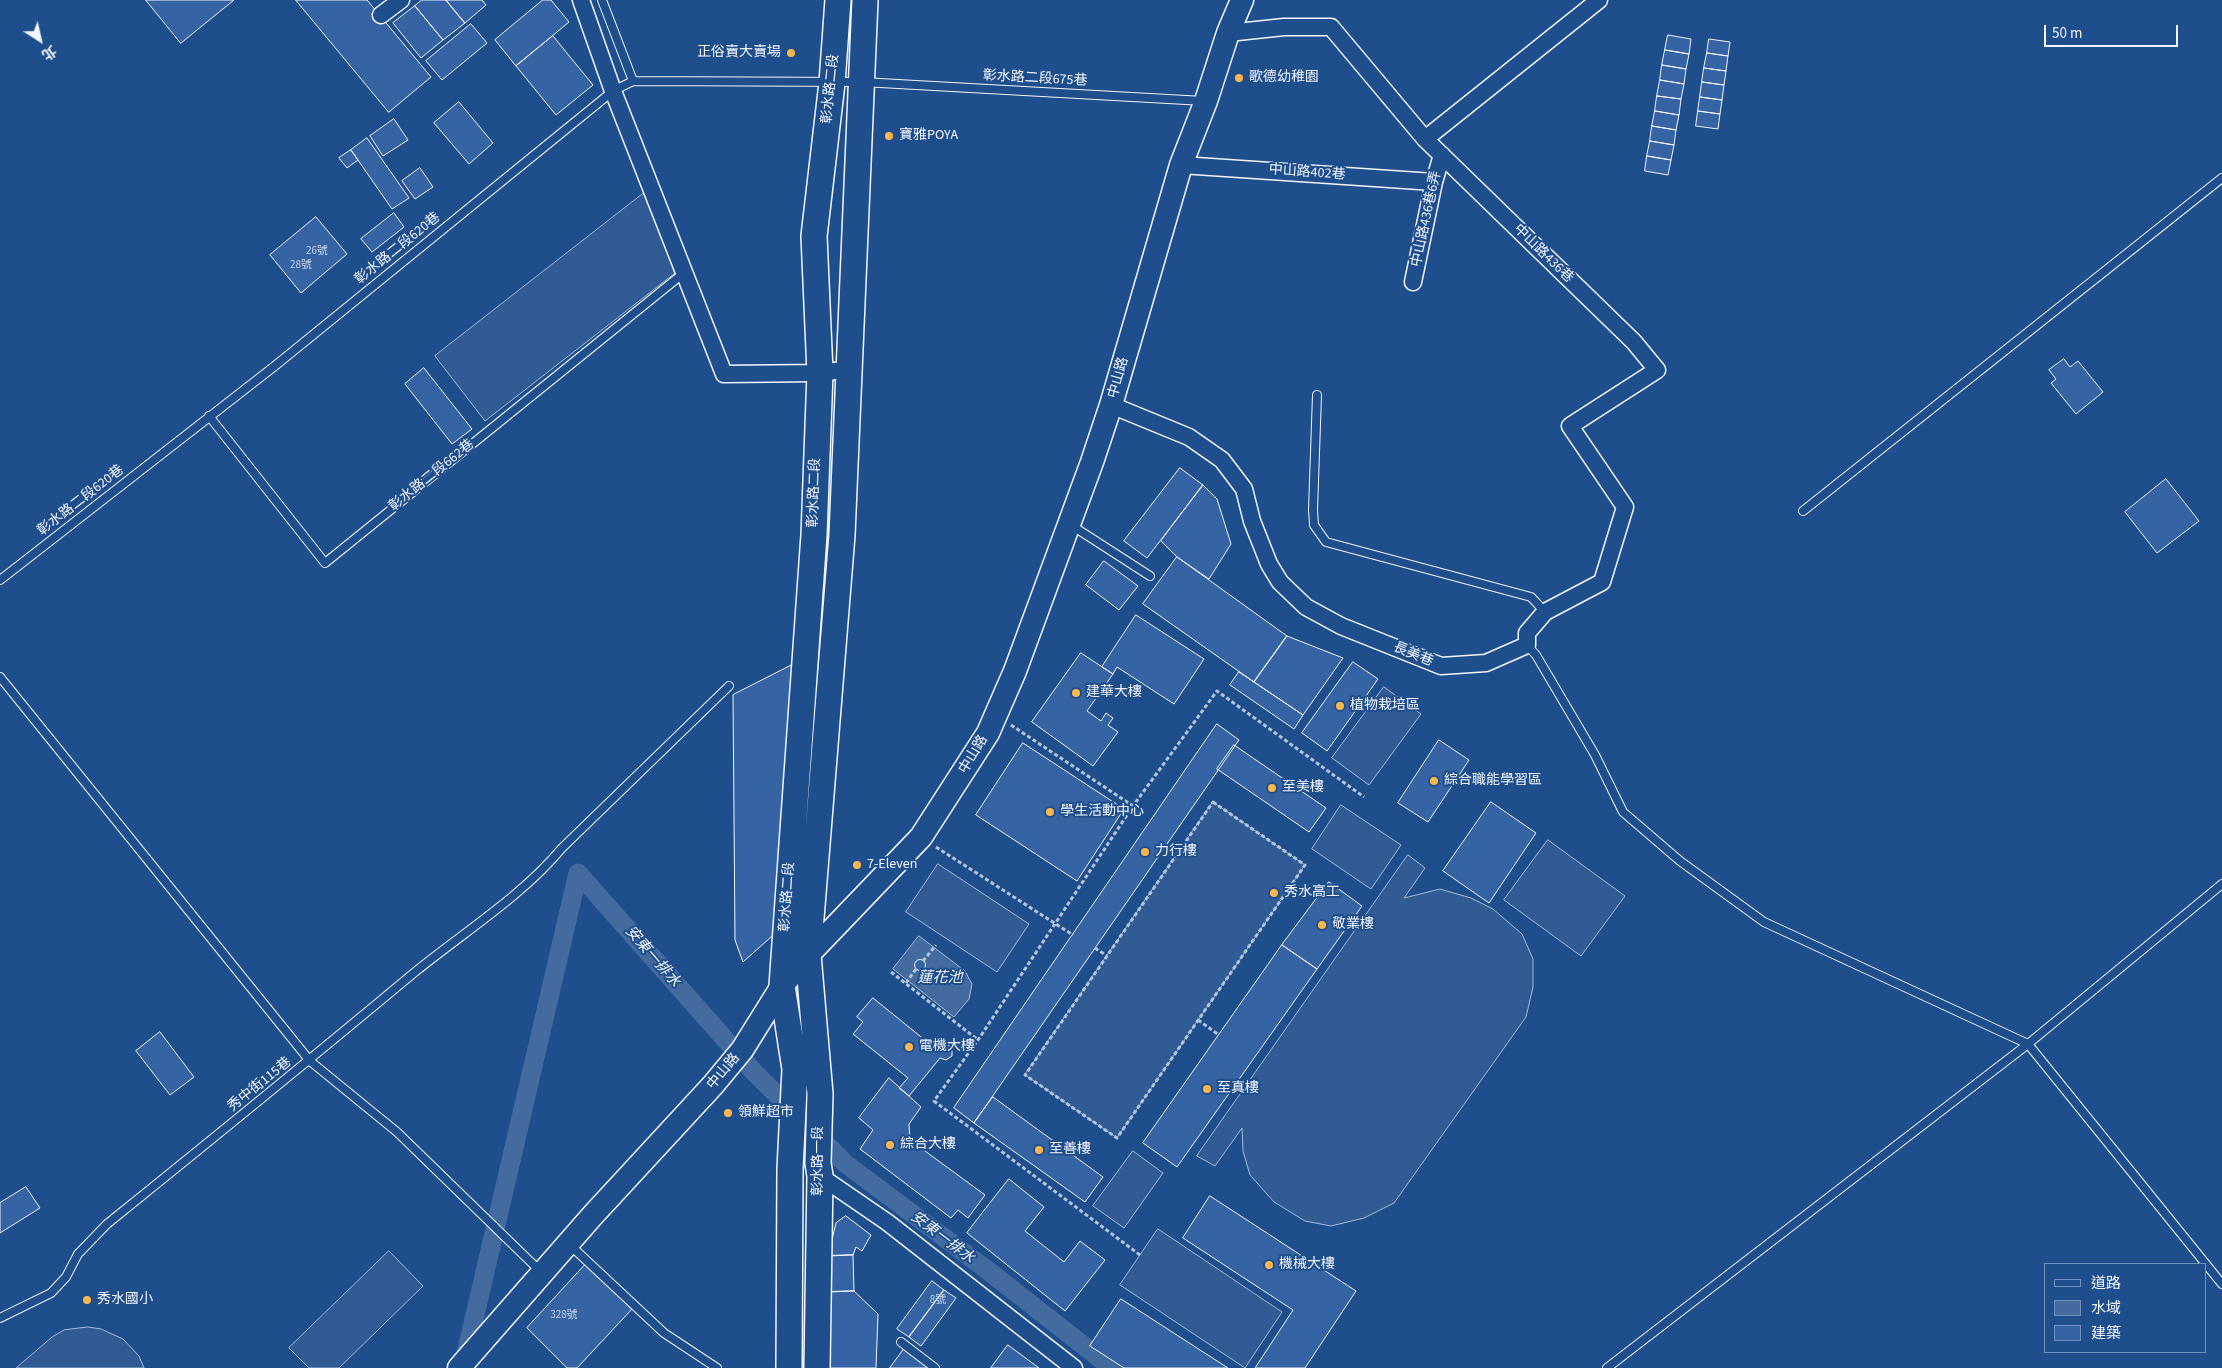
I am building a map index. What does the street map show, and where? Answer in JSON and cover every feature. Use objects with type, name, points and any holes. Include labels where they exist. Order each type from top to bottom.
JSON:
[{"type":"main road","name":"彰水路二段","points":[[782,986],[814,535],[820,373],[814,236],[832,83],[838,0]]},
{"type":"main road","name":"彰水路二段","points":[[808,955],[842,535],[865,0]]},
{"type":"main road","points":[[814,535],[842,535]]},
{"type":"main road","name":"彰水路一段","points":[[808,955],[820,1094],[817,1368]]},
{"type":"main road","name":"彰水路一段","points":[[782,986],[795,1069],[790,1169],[789,1368]]},
{"type":"street","points":[[381,15],[401,0]]},
{"type":"street","points":[[581,0],[613,91],[724,374],[820,373],[850,369]]},
{"type":"street","name":"中山路","points":[[459,1368],[568,1243],[714,1085],[742,1050],[782,986],[808,955],[921,837],[978,749],[996,715],[1015,671],[1111,405],[1181,165],[1206,101],[1228,33],[1242,0]]},
{"type":"street","points":[[1425,139],[1599,0]]},
{"type":"street","name":"中山路436巷","points":[[1228,33],[1284,27],[1331,27],[1425,139],[1634,342],[1657,370],[1570,426],[1625,507],[1602,582],[1544,612]]},
{"type":"street","name":"中山路436巷6弄","points":[[1413,282],[1434,182],[1442,155]]},
{"type":"street","name":"中山路402巷","points":[[1181,165],[1434,182]]},
{"type":"street","name":"長美巷","points":[[1111,405],[1189,437],[1222,460],[1244,489],[1252,521],[1269,564],[1280,582],[1306,607],[1341,626],[1441,666],[1486,663],[1527,645]]},
{"type":"street","points":[[1527,645],[1527,634],[1544,612]]},
{"type":"street","points":[[819,1170],[887,1222],[1065,1366]]},
{"type":"lane","points":[[602,0],[633,81]]},
{"type":"lane","name":"彰水路二段620巷","points":[[0,580],[276,365],[613,91],[633,81],[862,82]]},
{"type":"lane","name":"彰水路二段675巷","points":[[862,82],[1206,101]]},
{"type":"lane","points":[[1803,511],[2222,178]]},
{"type":"lane","name":"彰水路二段662巷","points":[[209,416],[325,563],[685,272]]},
{"type":"lane","points":[[1317,395],[1313,510],[1314,525],[1326,542],[1531,597],[1544,612]]},
{"type":"lane","points":[[1069,524],[1150,576]]},
{"type":"lane","points":[[1527,645],[1536,655],[1595,755],[1623,812],[1680,861],[1764,922],[2028,1044],[2205,1263]]},
{"type":"lane","points":[[0,676],[310,1061],[397,1132],[542,1273]]},
{"type":"lane","name":"秀中街115巷","points":[[0,1318],[51,1293],[66,1277],[78,1254],[107,1224],[310,1061],[416,971],[542,872],[562,848],[729,686]]},
{"type":"lane","points":[[1607,1368],[2028,1044],[2222,884]]},
{"type":"lane","points":[[568,1243],[664,1333],[717,1368]]},
{"type":"lane","points":[[2207,1265],[2222,1284]]},
{"type":"lane","points":[[901,1342],[935,1368]]},
{"type":"path","points":[[1140,1255],[934,1101],[978,1040],[1133,806],[1217,691],[1364,797]]},
{"type":"path","points":[[996,715],[1133,806]]},
{"type":"path","points":[[1213,802],[1305,865],[1117,1138],[1025,1074],[1107,956],[1213,802]]},
{"type":"path","points":[[921,837],[1073,935]]},
{"type":"path","points":[[923,961],[936,945]]},
{"type":"path","points":[[1095,948],[1107,956]]},
{"type":"path","points":[[906,983],[916,969]]},
{"type":"path","points":[[891,972],[978,1040]]},
{"type":"path","points":[[1198,1020],[1219,1035]]},
{"type":"shaded area","points":[[644,193],[675,273],[485,421],[435,356]]},
{"type":"shaded area","points":[[1384,687],[1421,714],[1369,785],[1332,758]]},
{"type":"shaded area","points":[[1213,802],[1305,865],[1117,1138],[1025,1075]]},
{"type":"shaded area","points":[[1341,805],[1401,845],[1371,889],[1312,849]]},
{"type":"shaded area","points":[[1548,840],[1625,896],[1581,956],[1504,900]]},
{"type":"shaded area","points":[[1408,855],[1425,868],[1404,898],[1440,889],[1471,898],[1493,909],[1522,934],[1533,959],[1533,987],[1526,1017],[1394,1203],[1364,1218],[1331,1226],[1305,1221],[1274,1202],[1250,1175],[1243,1151],[1242,1128],[1215,1166],[1197,1156]]},
{"type":"shaded area","points":[[938,864],[1029,924],[997,972],[906,912]]},
{"type":"shaded area","points":[[1133,1151],[1163,1173],[1124,1228],[1093,1206]]},
{"type":"shaded area","points":[[1158,1229],[1282,1312],[1245,1368],[1120,1285]]},
{"type":"shaded area","points":[[389,1251],[423,1286],[339,1368],[309,1368],[289,1348]]},
{"type":"shaded area","points":[[88,1327],[101,1329],[123,1339],[139,1356],[144,1368],[16,1368],[52,1337],[64,1330]]},
{"type":"water","name":"蓮花池","points":[[919,936],[965,971],[972,984],[969,999],[954,1017],[893,969]]},
{"type":"building","points":[[146,0],[234,0],[181,43]]},
{"type":"building","points":[[296,0],[367,0],[431,77],[389,112]]},
{"type":"building","points":[[422,0],[446,0],[465,23],[443,40],[415,6]]},
{"type":"building","points":[[446,0],[482,0],[486,5],[465,23]]},
{"type":"building","points":[[543,0],[551,0],[569,22],[516,66],[495,40]]},
{"type":"building","points":[[415,6],[443,40],[421,58],[393,23]]},
{"type":"building","points":[[471,24],[487,43],[442,80],[426,61]]},
{"type":"building","points":[[1668,35],[1691,39],[1689,54],[1665,50]]},
{"type":"building","points":[[553,36],[593,85],[556,115],[516,66]]},
{"type":"building","points":[[1709,39],[1730,42],[1728,56],[1707,53]]},
{"type":"building","points":[[1665,50],[1689,54],[1686,69],[1662,65]]},
{"type":"building","points":[[1707,53],[1728,56],[1726,71],[1704,68]]},
{"type":"building","points":[[1662,65],[1686,69],[1684,84],[1660,80]]},
{"type":"building","points":[[1704,68],[1726,71],[1724,85],[1702,82]]},
{"type":"building","points":[[1660,80],[1684,84],[1681,99],[1657,96]]},
{"type":"building","points":[[1702,82],[1724,85],[1722,100],[1700,97]]},
{"type":"building","points":[[1657,96],[1681,99],[1679,115],[1655,111]]},
{"type":"building","points":[[1700,97],[1722,100],[1720,114],[1698,111]]},
{"type":"building","points":[[459,102],[493,143],[469,164],[434,123]]},
{"type":"building","points":[[1655,111],[1679,115],[1676,130],[1652,126]]},
{"type":"building","points":[[1698,111],[1720,114],[1718,129],[1696,126]]},
{"type":"building","points":[[394,119],[408,140],[383,156],[370,136]]},
{"type":"building","points":[[1652,126],[1676,130],[1674,145],[1650,141]]},
{"type":"building","points":[[367,138],[409,198],[392,209],[351,150]]},
{"type":"building","points":[[1650,141],[1674,145],[1671,160],[1647,156]]},
{"type":"building","points":[[351,150],[358,160],[347,168],[339,158]]},
{"type":"building","points":[[1647,156],[1671,160],[1668,175],[1645,171]]},
{"type":"building","points":[[420,168],[433,187],[415,199],[402,181]]},
{"type":"building","points":[[394,213],[404,227],[372,252],[361,239]]},
{"type":"building","points":[[316,217],[347,254],[301,293],[270,255]]},
{"type":"building","points":[[2064,359],[2070,367],[2078,361],[2103,392],[2076,414],[2051,383],[2056,379],[2049,370]]},
{"type":"building","points":[[424,368],[472,429],[452,444],[405,384]]},
{"type":"building","points":[[1180,468],[1203,485],[1147,558],[1124,541]]},
{"type":"building","points":[[2166,479],[2199,521],[2157,553],[2125,512]]},
{"type":"building","points":[[1203,485],[1217,499],[1231,544],[1209,579],[1177,557],[1161,541]]},
{"type":"building","points":[[1177,557],[1287,636],[1254,682],[1143,604]]},
{"type":"building","points":[[1104,561],[1138,586],[1119,610],[1086,585]]},
{"type":"building","points":[[1136,615],[1204,659],[1174,704],[1117,667],[1113,674],[1102,667]]},
{"type":"building","points":[[1287,636],[1343,658],[1303,715],[1254,682]]},
{"type":"building","name":"建華大樓","points":[[1081,653],[1113,674],[1087,711],[1101,721],[1106,713],[1113,718],[1108,725],[1118,732],[1093,766],[1032,722]]},
{"type":"building","name":"植物栽培區","points":[[1353,662],[1378,679],[1327,751],[1302,733]]},
{"type":"building","points":[[794,664],[780,929],[743,962],[735,940],[733,695]]},
{"type":"building","points":[[1239,672],[1303,715],[1294,729],[1230,685]]},
{"type":"building","name":"力行樓","points":[[1217,724],[1239,740],[974,1123],[954,1108]]},
{"type":"building","name":"綜合職能學習區","points":[[1439,740],[1469,760],[1428,822],[1398,803]]},
{"type":"building","name":"學生活動中心","points":[[1023,743],[1124,809],[1077,881],[976,815]]},
{"type":"building","name":"至美樓","points":[[1234,745],[1326,808],[1309,832],[1217,769]]},
{"type":"building","points":[[1491,802],[1536,833],[1489,903],[1443,871]]},
{"type":"building","name":"敬業樓","points":[[1329,882],[1362,906],[1317,969],[1282,945]]},
{"type":"building","name":"至真樓","points":[[1282,945],[1317,969],[1177,1167],[1143,1143]]},
{"type":"building","points":[[918,960],[922,960],[925,965],[924,969],[918,970],[915,967],[915,963]]},
{"type":"building","name":"電機大樓","points":[[873,998],[931,1045],[938,1037],[952,1048],[952,1056],[946,1060],[940,1058],[909,1096],[899,1088],[908,1078],[853,1034],[863,1022],[857,1017]]},
{"type":"building","points":[[160,1032],[194,1077],[170,1095],[136,1051]]},
{"type":"building","name":"綜合大樓","points":[[889,1078],[921,1107],[909,1124],[910,1140],[985,1195],[968,1218],[958,1210],[951,1218],[860,1149],[873,1130],[859,1118]]},
{"type":"building","name":"至善樓","points":[[993,1097],[1103,1177],[1085,1202],[974,1123]]},
{"type":"building","points":[[1009,1179],[1044,1207],[1025,1231],[1064,1262],[1080,1241],[1105,1260],[1065,1311],[967,1233]]},
{"type":"building","points":[[26,1187],[40,1208],[0,1233],[0,1203]]},
{"type":"building","name":"機械大樓","points":[[1210,1196],[1356,1291],[1305,1368],[1255,1368],[1293,1310],[1183,1238]]},
{"type":"building","points":[[846,1216],[871,1235],[862,1251],[856,1247],[853,1255],[828,1256],[836,1223]]},
{"type":"building","points":[[853,1255],[854,1291],[829,1292],[828,1256]]},
{"type":"building","points":[[585,1265],[632,1309],[577,1368],[567,1368],[527,1328]]},
{"type":"building","points":[[932,1281],[944,1290],[909,1337],[897,1329]]},
{"type":"building","points":[[944,1290],[956,1298],[921,1346],[909,1337]]},
{"type":"building","points":[[854,1291],[878,1314],[876,1368],[823,1368],[829,1292]]},
{"type":"building","points":[[1121,1299],[1228,1368],[1124,1368],[1090,1346]]},
{"type":"building","points":[[1008,1345],[1039,1368],[991,1368]]},
{"type":"building","points":[[904,1349],[929,1368],[890,1368]]},
{"type":"waterway","name":"安東一排水","points":[[464,1362],[578,873],[754,1072],[846,1164],[986,1269],[1112,1368]]},
{"type":"place","name":"正俗賣大賣場","points":[[791,53]]},
{"type":"place","name":"歌德幼稚園","points":[[1239,78]]},
{"type":"place","name":"寶雅POYA","points":[[889,136]]},
{"type":"place","name":"建華大樓","points":[[1076,693]]},
{"type":"place","name":"植物栽培區","points":[[1340,706]]},
{"type":"place","name":"綜合職能學習區","points":[[1434,781]]},
{"type":"place","name":"至美樓","points":[[1272,788]]},
{"type":"place","name":"學生活動中心","points":[[1050,812]]},
{"type":"place","name":"力行樓","points":[[1145,852]]},
{"type":"place","name":"7-Eleven","points":[[857,865]]},
{"type":"place","name":"秀水高工","points":[[1274,893]]},
{"type":"place","name":"敬業樓","points":[[1322,925]]},
{"type":"place","name":"電機大樓","points":[[909,1047]]},
{"type":"place","name":"至真樓","points":[[1207,1089]]},
{"type":"place","name":"領鮮超市","points":[[728,1113]]},
{"type":"place","name":"綜合大樓","points":[[890,1145]]},
{"type":"place","name":"至善樓","points":[[1039,1150]]},
{"type":"place","name":"機械大樓","points":[[1269,1265]]},
{"type":"place","name":"秀水國小","points":[[87,1300]]}]
